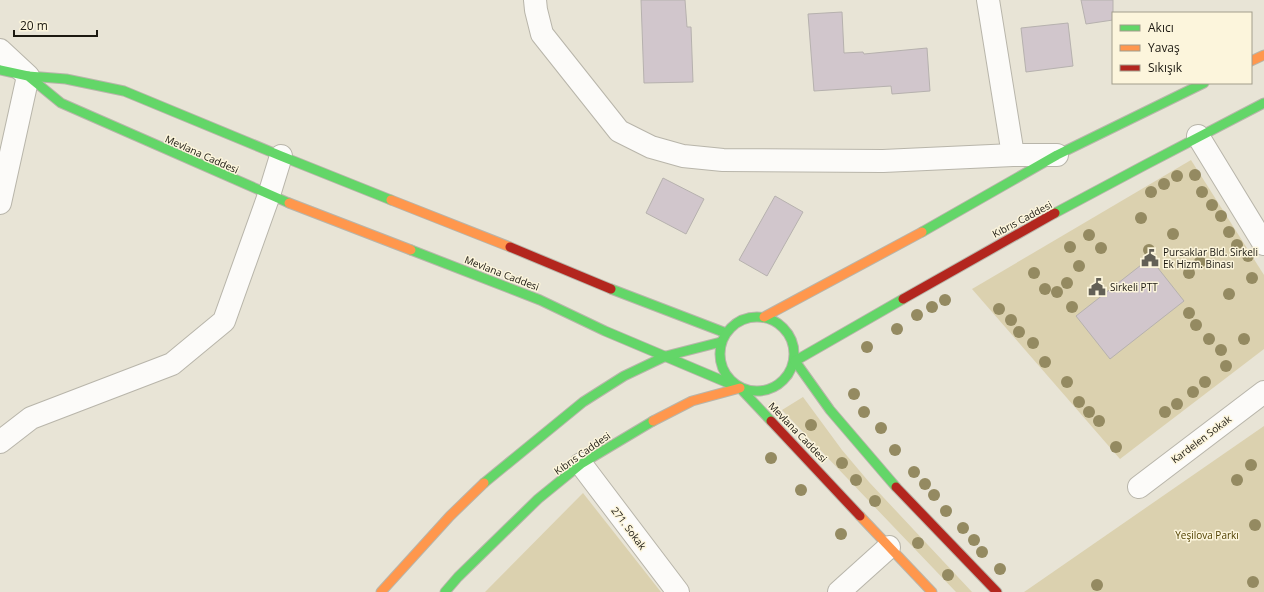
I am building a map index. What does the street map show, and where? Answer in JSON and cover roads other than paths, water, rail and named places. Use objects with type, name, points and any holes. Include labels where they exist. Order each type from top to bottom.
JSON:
[{"type":"street","points":[[535,0],[542,34],[619,131],[651,147],[682,156],[723,160],[882,161],[1013,155],[1057,155]]},
{"type":"street","points":[[988,0],[1013,155]]},
{"type":"street","points":[[0,50],[28,76],[66,79],[124,91],[599,284],[726,333]]},
{"type":"street","points":[[1252,61],[1264,55]]},
{"type":"street","name":"Mevlana Caddesi","points":[[0,70],[28,76],[61,102],[98,120],[269,195],[540,300],[605,331],[740,388],[821,472],[932,592]]},
{"type":"street","points":[[0,203],[28,76]]},
{"type":"street","points":[[764,317],[953,215],[1057,155],[1202,84]]},
{"type":"street","name":"Kıbrıs Caddesi","points":[[795,361],[992,248],[1198,136],[1264,103]]},
{"type":"street","points":[[1198,136],[1264,244]]},
{"type":"street","points":[[0,442],[31,418],[172,364],[224,321],[269,195],[281,156]]},
{"type":"street","points":[[753,317],[764,317],[776,321],[785,328],[792,338],[795,349],[795,361],[783,382],[774,388],[762,392],[751,391],[740,388],[732,382],[725,373],[721,364],[721,342],[733,325],[742,320],[753,317]]},
{"type":"street","points":[[380,592],[450,516],[491,477],[583,402],[624,376],[666,356],[721,342]]},
{"type":"street","points":[[795,361],[830,410],[863,450],[907,499],[997,592]]},
{"type":"street","name":"Kıbrıs Caddesi","points":[[445,592],[458,577],[538,499],[581,464],[660,417],[692,401],[740,388]]},
{"type":"street","name":"Kardelen Sokak","points":[[1139,487],[1264,392]]},
{"type":"street","name":"271. Sokak","points":[[581,464],[678,592]]},
{"type":"street","points":[[839,592],[889,547]]},
{"type":"place","name":"Pursaklar Bld. Sirkeli Ek Hizm. Binası","points":[[1150,258]]},
{"type":"place","name":"Sirkeli PTT","points":[[1097,287]]},
{"type":"park label","name":"Yeşilova Parkı","points":[[1207,535]]}]
